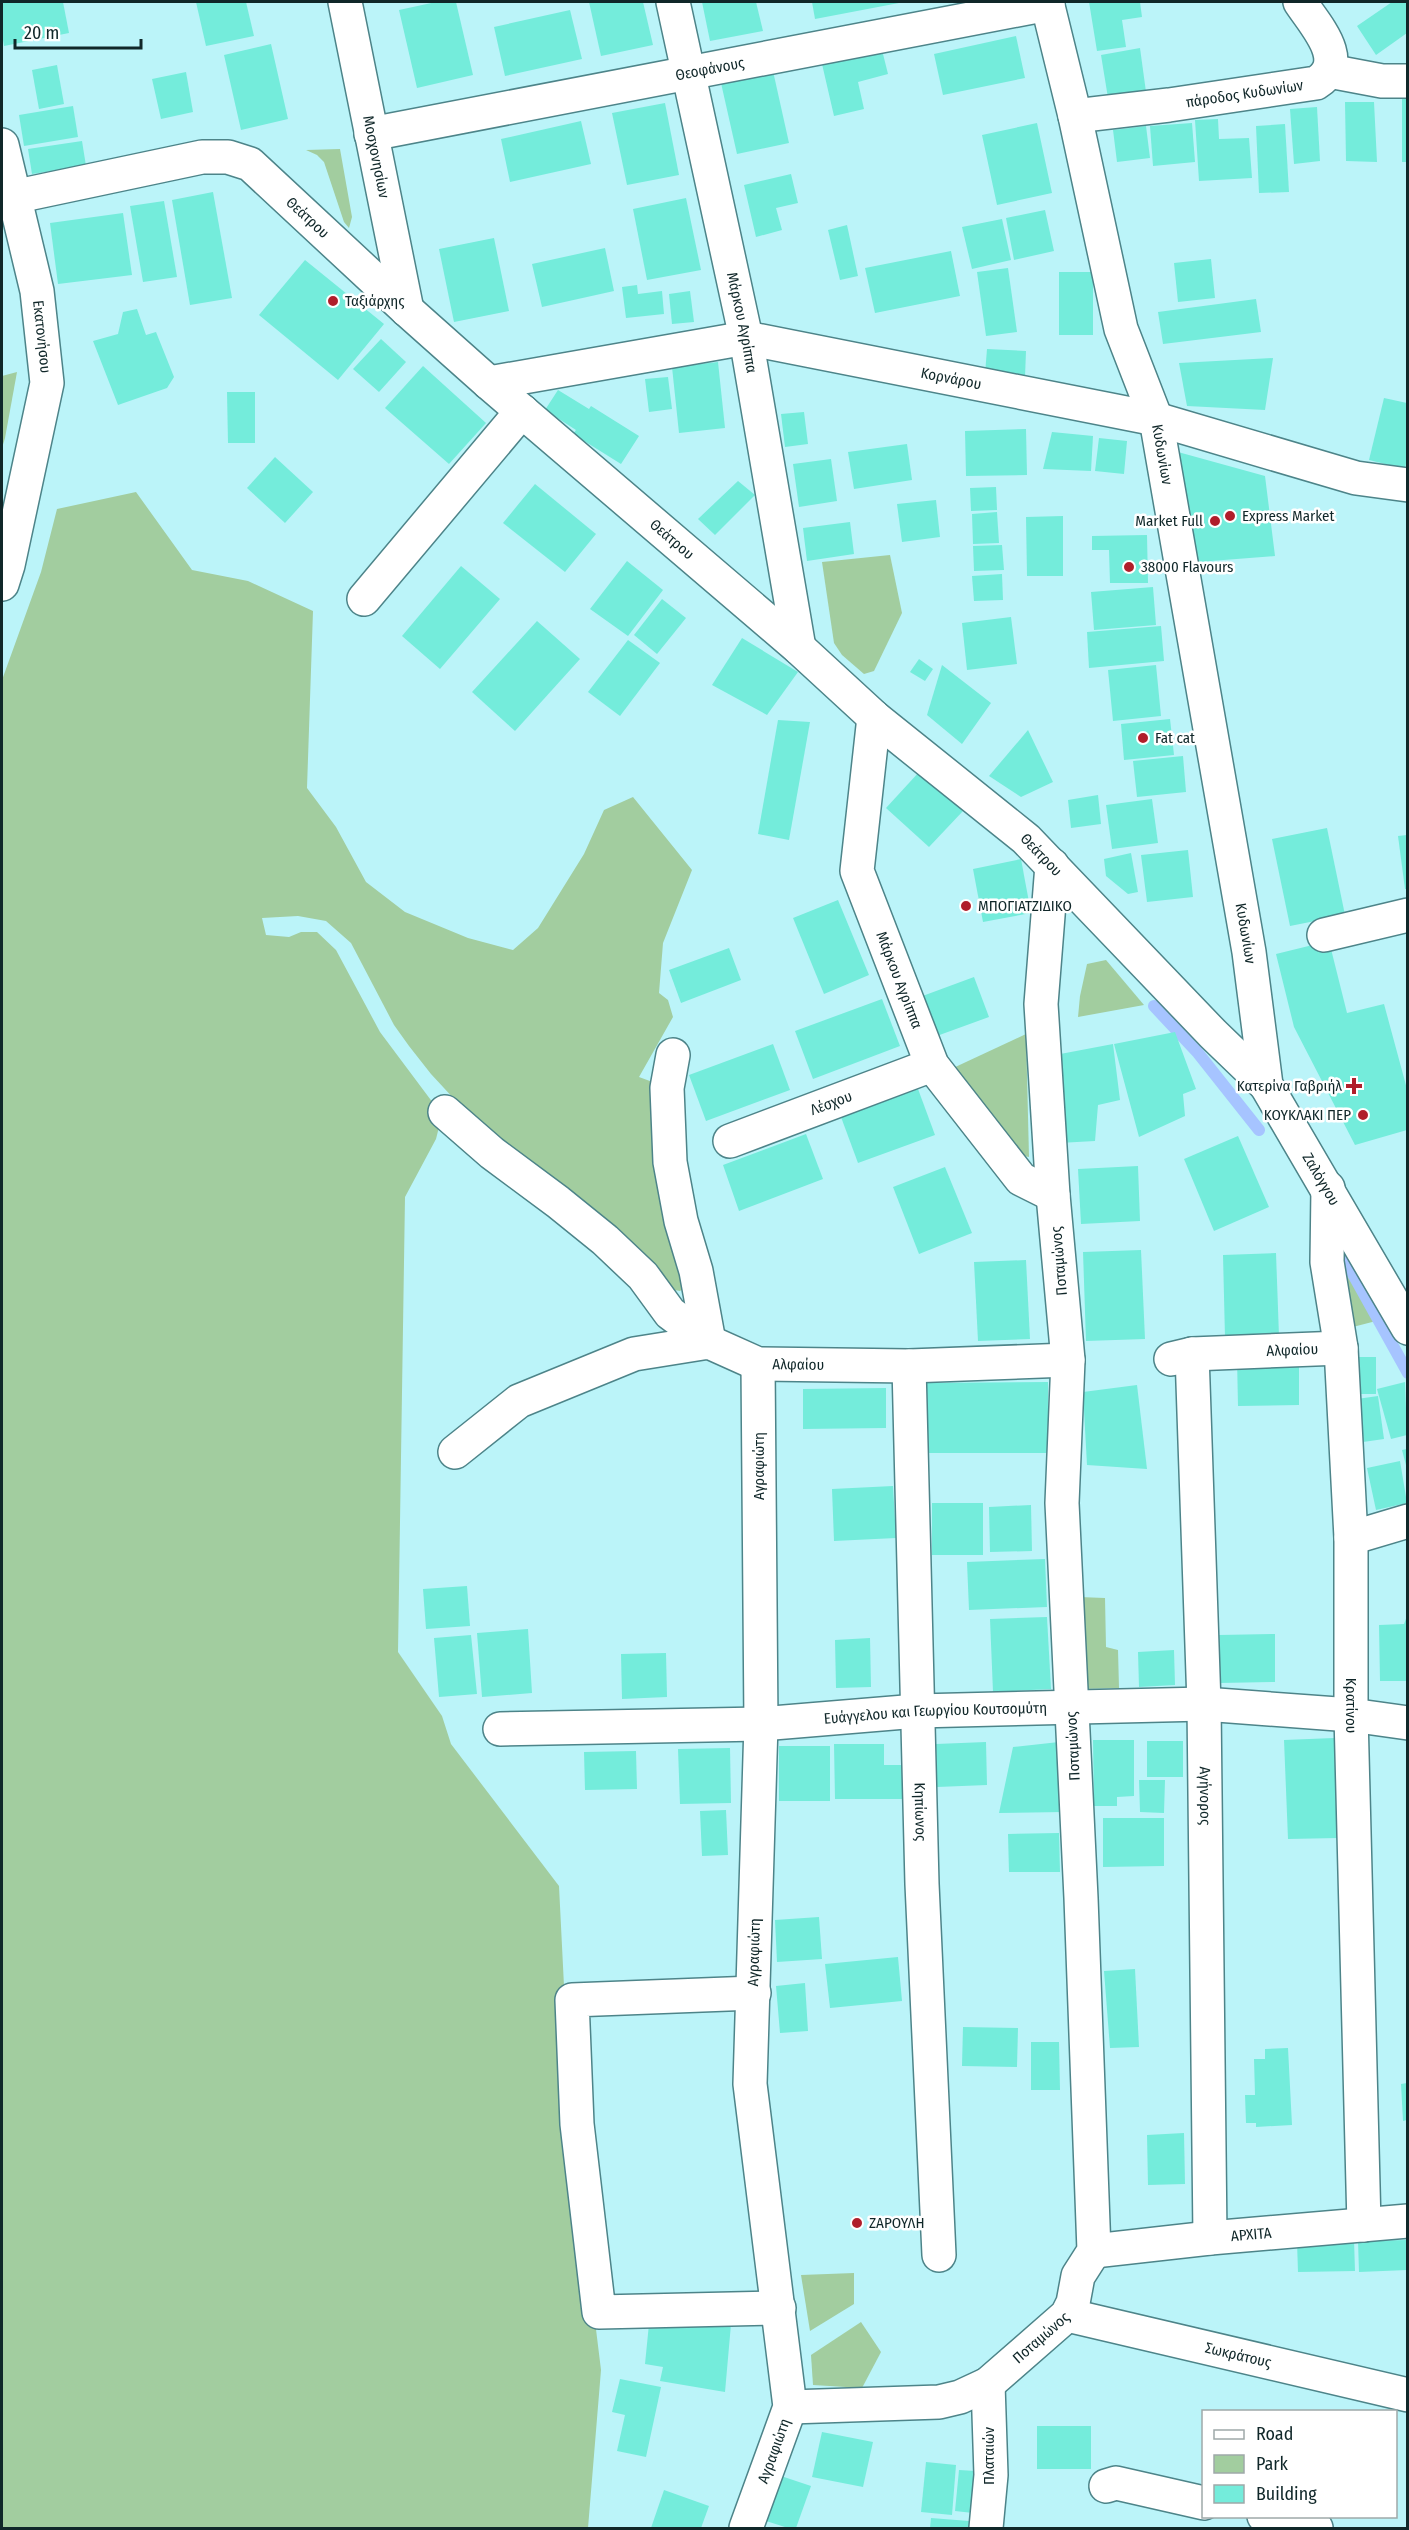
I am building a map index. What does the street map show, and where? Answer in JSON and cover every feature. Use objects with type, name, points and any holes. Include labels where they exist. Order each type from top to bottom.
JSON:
[{"type":"street","name":"Μοσχονησίων","points":[[345,2],[407,310]]},
{"type":"street","name":"Μάρκου Αγρίππα","points":[[673,2],[746,338],[799,648]]},
{"type":"street","points":[[1300,2],[1331,51],[1329,71],[1382,81],[1407,81]]},
{"type":"street","name":"Θεοφάνους","points":[[371,134],[1048,3]]},
{"type":"street","name":"Κυδωνίων","points":[[1048,3],[1121,329],[1156,419],[1249,952],[1259,1024]]},
{"type":"street","name":"πάροδος Κυδωνίων","points":[[1075,116],[1169,105],[1316,83],[1329,71]]},
{"type":"street","name":"Εκατονήσου","points":[[2,145],[37,291],[47,383],[5,574]]},
{"type":"street","name":"Θεάτρου","points":[[13,197],[202,157],[228,157],[250,164],[489,383],[799,648],[874,717],[1026,839],[1213,1034],[1266,1085]]},
{"type":"street","name":"Κορνάρου","points":[[489,383],[746,338],[1156,419],[1356,478],[1407,485]]},
{"type":"street","points":[[364,599],[522,411]]},
{"type":"street","name":"Μάρκου Αγρίππα","points":[[874,717],[857,871],[932,1065],[1021,1179],[1053,1195]]},
{"type":"street","name":"Ποταμώνος","points":[[790,2407],[939,2402],[960,2397],[988,2384],[1067,2314],[1073,2303],[1078,2276],[1094,2251],[1081,1898],[1062,1503],[1068,1360],[1053,1195],[1041,1004],[1052,865]]},
{"type":"street","points":[[1324,935],[1407,915]]},
{"type":"street","name":"Ζαλόγγου","points":[[1259,1024],[1266,1085],[1328,1188],[1407,1328]]},
{"type":"street","points":[[455,1452],[519,1401],[634,1354],[709,1342],[696,1271],[681,1221],[670,1162],[667,1088],[673,1055]]},
{"type":"street","name":"Λέσχου","points":[[730,1141],[932,1065]]},
{"type":"street","name":"Αλφαίου","points":[[445,1112],[492,1153],[605,1240],[643,1276],[670,1313],[709,1342],[758,1364],[909,1366],[1068,1360]]},
{"type":"street","name":"Κρατίνου","points":[[1328,1188],[1327,1262],[1341,1348],[1351,1539],[1351,1715],[1364,2225]]},
{"type":"street","name":"Αλφαίου","points":[[1182,1356],[1341,1348]]},
{"type":"street","name":"Αγήνορος","points":[[1182,1356],[1204,1704],[1210,2238]]},
{"type":"street","name":"Αγραφιώτη","points":[[746,2529],[790,2407],[750,2084],[761,1724],[758,1364]]},
{"type":"street","name":"Κηπίωνος","points":[[909,1366],[922,1895],[939,2256]]},
{"type":"street","points":[[1351,1539],[1407,1521]]},
{"type":"street","name":"Ευάγγελου και Γεωργίου Κουτσομύτη","points":[[500,1729],[761,1724],[917,1711],[1204,1704],[1351,1715],[1407,1723]]},
{"type":"street","points":[[754,1993],[572,2000],[577,2124],[599,2312],[779,2308]]},
{"type":"street","name":"ΑΡΧΙΤΑ","points":[[1094,2251],[1210,2238],[1407,2221]]},
{"type":"street","name":"Σωκράτους","points":[[1067,2314],[1407,2395]]},
{"type":"street","name":"Πλαταιών","points":[[986,2529],[991,2475],[988,2384]]},
{"type":"street","points":[[1106,2486],[1116,2483],[1202,2503]]},
{"type":"street","points":[[1268,2518],[1316,2529]]},
{"type":"green space","points":[[340,149],[352,217],[349,228],[344,222],[324,162],[317,155],[306,150]]},
{"type":"green space","points":[[17,372],[5,438],[2,448],[2,376]]},
{"type":"green space","points":[[136,492],[192,570],[248,581],[313,611],[307,788],[336,827],[366,882],[405,912],[468,938],[513,950],[538,928],[584,854],[604,810],[633,797],[692,870],[663,943],[659,993],[668,1000],[673,1017],[639,1077],[658,1084],[685,1287],[680,1291],[674,1290],[615,1226],[566,1187],[514,1152],[494,1142],[431,1074],[409,1046],[394,1025],[351,943],[326,921],[298,916],[262,918],[266,935],[289,937],[301,932],[317,932],[336,950],[380,1032],[442,1115],[436,1139],[405,1197],[398,1652],[442,1716],[451,1744],[559,1886],[571,2126],[601,2370],[588,2528],[2,2528],[2,680],[41,572],[57,509]]},
{"type":"green space","points":[[890,555],[902,613],[874,671],[864,674],[842,655],[834,643],[822,562]]},
{"type":"green space","points":[[1106,960],[1144,1005],[1078,1017],[1087,964]]},
{"type":"green space","points":[[1026,1034],[1029,1157],[1019,1155],[951,1069]]},
{"type":"green space","points":[[1347,1269],[1376,1321],[1349,1328],[1341,1271]]},
{"type":"green space","points":[[1079,1597],[1105,1598],[1106,1647],[1118,1650],[1119,1688],[1082,1689]]},
{"type":"green space","points":[[854,2273],[854,2304],[810,2331],[801,2275]]},
{"type":"green space","points":[[861,2322],[881,2352],[862,2388],[813,2385],[811,2355]]},
{"type":"building","points":[[2,2],[63,2],[69,33],[4,46]]},
{"type":"building","points":[[196,2],[246,2],[254,36],[206,46]]},
{"type":"building","points":[[436,2],[456,2],[473,75],[417,88],[399,10]]},
{"type":"building","points":[[589,2],[643,2],[653,45],[601,56]]},
{"type":"building","points":[[702,2],[756,2],[763,31],[710,41]]},
{"type":"building","points":[[812,2],[899,2],[899,3],[815,19]]},
{"type":"building","points":[[1089,2],[1140,2],[1142,17],[1122,20],[1126,47],[1097,51]]},
{"type":"building","points":[[1392,2],[1407,2],[1407,33],[1376,55],[1357,26]]},
{"type":"building","points":[[570,10],[582,59],[505,76],[494,27]]},
{"type":"building","points":[[1016,36],[1025,78],[943,95],[934,54]]},
{"type":"building","points":[[271,44],[288,119],[241,130],[224,55]]},
{"type":"building","points":[[1140,48],[1146,92],[1108,98],[1101,55]]},
{"type":"building","points":[[882,50],[888,74],[858,82],[864,109],[834,116],[822,64]]},
{"type":"building","points":[[57,65],[64,104],[39,109],[32,70]]},
{"type":"building","points":[[773,71],[789,143],[737,154],[721,83]]},
{"type":"building","points":[[186,72],[193,112],[161,119],[152,79]]},
{"type":"building","points":[[1402,96],[1407,96],[1407,162],[1402,162]]},
{"type":"building","points":[[1345,102],[1374,102],[1377,162],[1346,161]]},
{"type":"building","points":[[665,103],[679,175],[627,185],[612,113]]},
{"type":"building","points":[[73,106],[78,137],[24,146],[19,115]]},
{"type":"building","points":[[1317,107],[1320,161],[1294,164],[1290,109]]},
{"type":"building","points":[[1218,119],[1219,139],[1249,138],[1252,178],[1199,181],[1195,120]]},
{"type":"building","points":[[581,121],[591,164],[510,182],[501,139]]},
{"type":"building","points":[[1037,123],[1052,193],[997,205],[982,135]]},
{"type":"building","points":[[1192,123],[1195,162],[1153,166],[1150,126]]},
{"type":"building","points":[[1285,124],[1289,192],[1259,193],[1256,126]]},
{"type":"building","points":[[1146,126],[1150,158],[1117,162],[1113,130]]},
{"type":"building","points":[[82,141],[86,166],[32,174],[28,149]]},
{"type":"building","points":[[791,174],[798,203],[776,208],[782,230],[756,237],[744,185]]},
{"type":"building","points":[[213,192],[232,298],[190,305],[172,200]]},
{"type":"building","points":[[686,198],[701,270],[647,280],[633,209]]},
{"type":"building","points":[[164,201],[177,277],[143,282],[130,206]]},
{"type":"building","points":[[1045,210],[1054,251],[1014,260],[1006,218]]},
{"type":"building","points":[[123,213],[132,275],[58,284],[50,223]]},
{"type":"building","points":[[1002,219],[1011,260],[972,269],[962,227]]},
{"type":"building","points":[[847,225],[858,276],[840,280],[828,230]]},
{"type":"building","points":[[494,238],[509,311],[454,322],[439,249]]},
{"type":"building","points":[[605,248],[614,291],[542,307],[532,264]]},
{"type":"building","points":[[951,251],[960,296],[875,313],[865,268]]},
{"type":"building","points":[[1211,259],[1215,298],[1178,302],[1174,263]]},
{"type":"building","points":[[305,260],[384,324],[338,380],[259,315]]},
{"type":"building","points":[[1008,268],[1017,332],[986,336],[977,272]]},
{"type":"building","points":[[1059,272],[1093,272],[1093,335],[1059,335]]},
{"type":"building","points":[[637,285],[638,294],[662,291],[664,314],[626,318],[622,287]]},
{"type":"building","points":[[690,291],[694,322],[672,324],[669,294]]},
{"type":"building","points":[[1256,299],[1261,332],[1163,344],[1158,312]]},
{"type":"building","points":[[137,309],[146,335],[156,332],[174,377],[167,388],[118,405],[93,341],[118,334],[123,312]]},
{"type":"building","points":[[381,339],[406,362],[379,392],[353,369]]},
{"type":"building","points":[[987,349],[1026,351],[1025,377],[985,374]]},
{"type":"building","points":[[1273,358],[1265,410],[1187,406],[1179,363]]},
{"type":"building","points":[[718,362],[725,428],[679,433],[672,367]]},
{"type":"building","points":[[423,366],[486,423],[449,464],[385,408]]},
{"type":"building","points":[[668,377],[672,409],[649,412],[645,379]]},
{"type":"building","points":[[558,390],[589,409],[591,406],[639,436],[621,464],[573,434],[576,430],[545,410]]},
{"type":"building","points":[[227,392],[255,392],[255,443],[228,443]]},
{"type":"building","points":[[1384,398],[1407,403],[1405,469],[1369,460]]},
{"type":"building","points":[[804,412],[808,444],[785,447],[781,414]]},
{"type":"building","points":[[1026,429],[1027,475],[966,476],[965,431]]},
{"type":"building","points":[[1052,432],[1093,436],[1091,471],[1043,469]]},
{"type":"building","points":[[1099,438],[1127,441],[1124,474],[1095,471]]},
{"type":"building","points":[[907,444],[912,480],[854,489],[848,452]]},
{"type":"building","name":"Express Market","points":[[1178,452],[1265,476],[1275,556],[1198,562]]},
{"type":"building","points":[[275,457],[313,492],[285,523],[247,488]]},
{"type":"building","points":[[831,459],[837,501],[799,507],[793,464]]},
{"type":"building","points":[[738,481],[755,495],[715,535],[698,519]]},
{"type":"building","points":[[535,484],[596,534],[565,572],[503,523]]},
{"type":"building","points":[[996,487],[997,510],[971,511],[970,488]]},
{"type":"building","points":[[936,500],[940,537],[902,542],[897,504]]},
{"type":"building","points":[[997,512],[999,543],[973,544],[972,514]]},
{"type":"building","points":[[1063,516],[1063,576],[1027,576],[1026,517]]},
{"type":"building","points":[[850,522],[854,554],[807,561],[803,528]]},
{"type":"building","name":"38000 Flavours","points":[[1147,535],[1148,583],[1110,583],[1109,550],[1092,550],[1092,536]]},
{"type":"building","points":[[1002,545],[1004,570],[974,571],[973,546]]},
{"type":"building","points":[[627,561],[663,590],[628,636],[590,609]]},
{"type":"building","points":[[461,566],[500,599],[440,669],[402,636]]},
{"type":"building","points":[[1002,574],[1003,600],[974,601],[972,576]]},
{"type":"building","points":[[1153,587],[1156,625],[1094,630],[1091,592]]},
{"type":"building","points":[[662,599],[686,618],[657,654],[634,635]]},
{"type":"building","points":[[1011,617],[1017,664],[967,670],[962,623]]},
{"type":"building","points":[[537,621],[580,659],[515,731],[472,692]]},
{"type":"building","points":[[1161,626],[1164,661],[1089,668],[1087,632]]},
{"type":"building","points":[[742,638],[798,672],[767,715],[712,685]]},
{"type":"building","points":[[628,640],[660,663],[620,716],[588,692]]},
{"type":"building","points":[[919,659],[933,669],[925,681],[910,672]]},
{"type":"building","points":[[942,665],[991,703],[962,744],[927,715]]},
{"type":"building","points":[[1156,665],[1161,716],[1113,721],[1108,670]]},
{"type":"building","points":[[1170,719],[1174,755],[1124,760],[1121,724]]},
{"type":"building","points":[[778,720],[810,722],[789,840],[758,834]]},
{"type":"building","points":[[1028,730],[1053,782],[1021,797],[989,776]]},
{"type":"building","points":[[1183,756],[1186,792],[1137,797],[1133,761]]},
{"type":"building","points":[[920,771],[963,811],[929,847],[886,808]]},
{"type":"building","points":[[1098,795],[1101,824],[1071,828],[1068,800]]},
{"type":"building","points":[[1152,799],[1158,843],[1112,849],[1106,805]]},
{"type":"building","points":[[1327,828],[1345,915],[1290,926],[1272,839]]},
{"type":"building","points":[[1407,835],[1407,889],[1405,889],[1398,836]]},
{"type":"building","points":[[1188,850],[1193,897],[1147,902],[1141,855]]},
{"type":"building","points":[[1131,853],[1138,892],[1128,894],[1106,876],[1104,859]]},
{"type":"building","points":[[1021,859],[1031,913],[983,922],[973,869]]},
{"type":"building","points":[[838,900],[869,975],[824,994],[793,918]]},
{"type":"building","points":[[1329,941],[1347,1013],[1384,1004],[1407,1089],[1407,1130],[1355,1145],[1294,1027],[1276,954]]},
{"type":"building","points":[[729,948],[741,980],[681,1003],[669,970]]},
{"type":"building","points":[[974,977],[989,1017],[923,1041],[909,1001]]},
{"type":"building","points":[[882,999],[900,1046],[813,1079],[795,1031]]},
{"type":"building","points":[[1175,1032],[1196,1089],[1183,1094],[1185,1116],[1139,1137],[1114,1044]]},
{"type":"building","points":[[773,1044],[790,1090],[706,1121],[689,1075]]},
{"type":"building","points":[[1113,1044],[1120,1100],[1098,1105],[1095,1141],[1059,1143],[1055,1055]]},
{"type":"building","points":[[918,1089],[935,1135],[858,1163],[841,1117]]},
{"type":"building","points":[[806,1134],[823,1179],[739,1211],[723,1165]]},
{"type":"building","points":[[1238,1136],[1269,1207],[1214,1231],[1184,1159]]},
{"type":"building","points":[[1138,1166],[1140,1221],[1081,1224],[1078,1169]]},
{"type":"building","points":[[945,1167],[972,1233],[919,1254],[893,1187]]},
{"type":"building","points":[[1141,1250],[1145,1339],[1086,1341],[1083,1252]]},
{"type":"building","points":[[1276,1253],[1279,1336],[1225,1337],[1223,1255]]},
{"type":"building","points":[[1026,1260],[1030,1339],[978,1341],[974,1262]]},
{"type":"building","points":[[1299,1357],[1299,1405],[1238,1406],[1237,1358]]},
{"type":"building","points":[[1353,1357],[1376,1357],[1376,1394],[1353,1394]]},
{"type":"building","points":[[1048,1382],[1048,1453],[924,1453],[924,1383]]},
{"type":"building","points":[[1405,1382],[1407,1435],[1391,1439],[1377,1389]]},
{"type":"building","points":[[1137,1385],[1147,1469],[1087,1465],[1083,1392]]},
{"type":"building","points":[[886,1388],[886,1428],[803,1429],[803,1389]]},
{"type":"building","points":[[1378,1396],[1384,1439],[1363,1442],[1357,1399]]},
{"type":"building","points":[[1407,1449],[1407,1469],[1402,1450]]},
{"type":"building","points":[[1400,1461],[1407,1503],[1376,1510],[1367,1468]]},
{"type":"building","points":[[893,1486],[896,1538],[834,1541],[832,1489]]},
{"type":"building","points":[[932,1503],[983,1503],[983,1555],[932,1555]]},
{"type":"building","points":[[1031,1505],[1032,1551],[990,1552],[989,1507]]},
{"type":"building","points":[[1045,1559],[1047,1607],[969,1610],[967,1562]]},
{"type":"building","points":[[467,1586],[470,1626],[426,1629],[423,1589]]},
{"type":"building","points":[[1407,1616],[1407,1681],[1380,1681],[1379,1625],[1404,1624]]},
{"type":"building","points":[[1047,1617],[1051,1689],[993,1692],[990,1619]]},
{"type":"building","points":[[528,1629],[532,1693],[482,1697],[477,1633]]},
{"type":"building","points":[[1275,1634],[1275,1682],[1219,1683],[1219,1635]]},
{"type":"building","points":[[471,1635],[477,1694],[439,1697],[434,1638]]},
{"type":"building","points":[[870,1638],[871,1687],[836,1688],[835,1640]]},
{"type":"building","points":[[1174,1650],[1175,1685],[1139,1687],[1138,1652]]},
{"type":"building","points":[[666,1653],[667,1697],[622,1699],[621,1654]]},
{"type":"building","points":[[1334,1738],[1338,1838],[1288,1839],[1284,1740]]},
{"type":"building","points":[[1093,1740],[1134,1740],[1134,1796],[1117,1797],[1117,1806],[1094,1806]]},
{"type":"building","points":[[1147,1741],[1183,1741],[1183,1777],[1147,1777]]},
{"type":"building","points":[[986,1742],[987,1785],[937,1787],[936,1744]]},
{"type":"building","points":[[1059,1742],[1063,1812],[999,1813],[1013,1747]]},
{"type":"building","points":[[834,1744],[884,1744],[884,1765],[910,1765],[910,1799],[835,1799]]},
{"type":"building","points":[[779,1746],[830,1746],[830,1801],[779,1801]]},
{"type":"building","points":[[730,1748],[731,1803],[680,1804],[678,1749]]},
{"type":"building","points":[[636,1751],[637,1789],[585,1790],[584,1752]]},
{"type":"building","points":[[1139,1780],[1165,1780],[1164,1813],[1140,1812]]},
{"type":"building","points":[[726,1810],[728,1855],[702,1856],[700,1811]]},
{"type":"building","points":[[1103,1818],[1164,1818],[1164,1866],[1103,1867]]},
{"type":"building","points":[[1059,1833],[1060,1872],[1009,1872],[1008,1834]]},
{"type":"building","points":[[819,1917],[822,1959],[777,1962],[775,1920]]},
{"type":"building","points":[[898,1957],[902,2001],[830,2008],[825,1964]]},
{"type":"building","points":[[1135,1969],[1139,2047],[1110,2048],[1104,1971]]},
{"type":"building","points":[[805,1983],[808,2031],[780,2033],[776,1986]]},
{"type":"building","points":[[963,2027],[1018,2028],[1017,2067],[962,2066]]},
{"type":"building","points":[[1031,2042],[1059,2042],[1060,2090],[1031,2090]]},
{"type":"building","points":[[1288,2048],[1292,2125],[1256,2127],[1256,2123],[1246,2123],[1245,2095],[1255,2095],[1254,2059],[1265,2059],[1265,2049]]},
{"type":"building","points":[[1407,2083],[1407,2120],[1403,2121],[1401,2084]]},
{"type":"building","points":[[1184,2133],[1185,2184],[1148,2185],[1147,2135]]},
{"type":"building","points":[[1354,2240],[1355,2271],[1298,2272],[1297,2242]]},
{"type":"building","points":[[1407,2240],[1407,2270],[1359,2272],[1358,2241]]},
{"type":"building","points":[[732,2313],[725,2392],[660,2381],[663,2367],[645,2364],[649,2324]]},
{"type":"building","points":[[620,2379],[661,2387],[646,2457],[617,2451],[625,2415],[612,2412]]},
{"type":"building","points":[[1037,2426],[1091,2426],[1091,2469],[1037,2469]]},
{"type":"building","points":[[822,2432],[873,2442],[863,2487],[812,2477]]},
{"type":"building","points":[[926,2462],[956,2465],[952,2515],[921,2512]]},
{"type":"building","points":[[959,2470],[976,2471],[973,2513],[955,2511]]},
{"type":"building","points":[[778,2475],[811,2486],[796,2528],[788,2528],[763,2520]]},
{"type":"building","points":[[664,2490],[709,2506],[701,2528],[651,2528]]},
{"type":"building","points":[[931,2518],[969,2521],[969,2528],[930,2528]]},
{"type":"waterway","points":[[1154,1006],[1198,1053],[1259,1130]]},
{"type":"waterway","points":[[1339,1249],[1408,1373]]},
{"type":"place","name":"Ταξιάρχης","points":[[333,301]]},
{"type":"place","name":"Express Market","points":[[1230,516]]},
{"type":"place","name":"Market Full","points":[[1215,521]]},
{"type":"place","name":"38000 Flavours","points":[[1129,567]]},
{"type":"place","name":"Fat cat","points":[[1143,738]]},
{"type":"place","name":"ΜΠΟΓΙΑΤΖΙΔΙΚΟ","points":[[966,906]]},
{"type":"place","name":"Κατερίνα Γαβριήλ","points":[[1354,1086]]},
{"type":"place","name":"ΚΟΥΚΛΑΚΙ ΠΕΡ","points":[[1363,1115]]},
{"type":"place","name":"ΖΑΡΟΥΛΗ","points":[[857,2223]]}]
